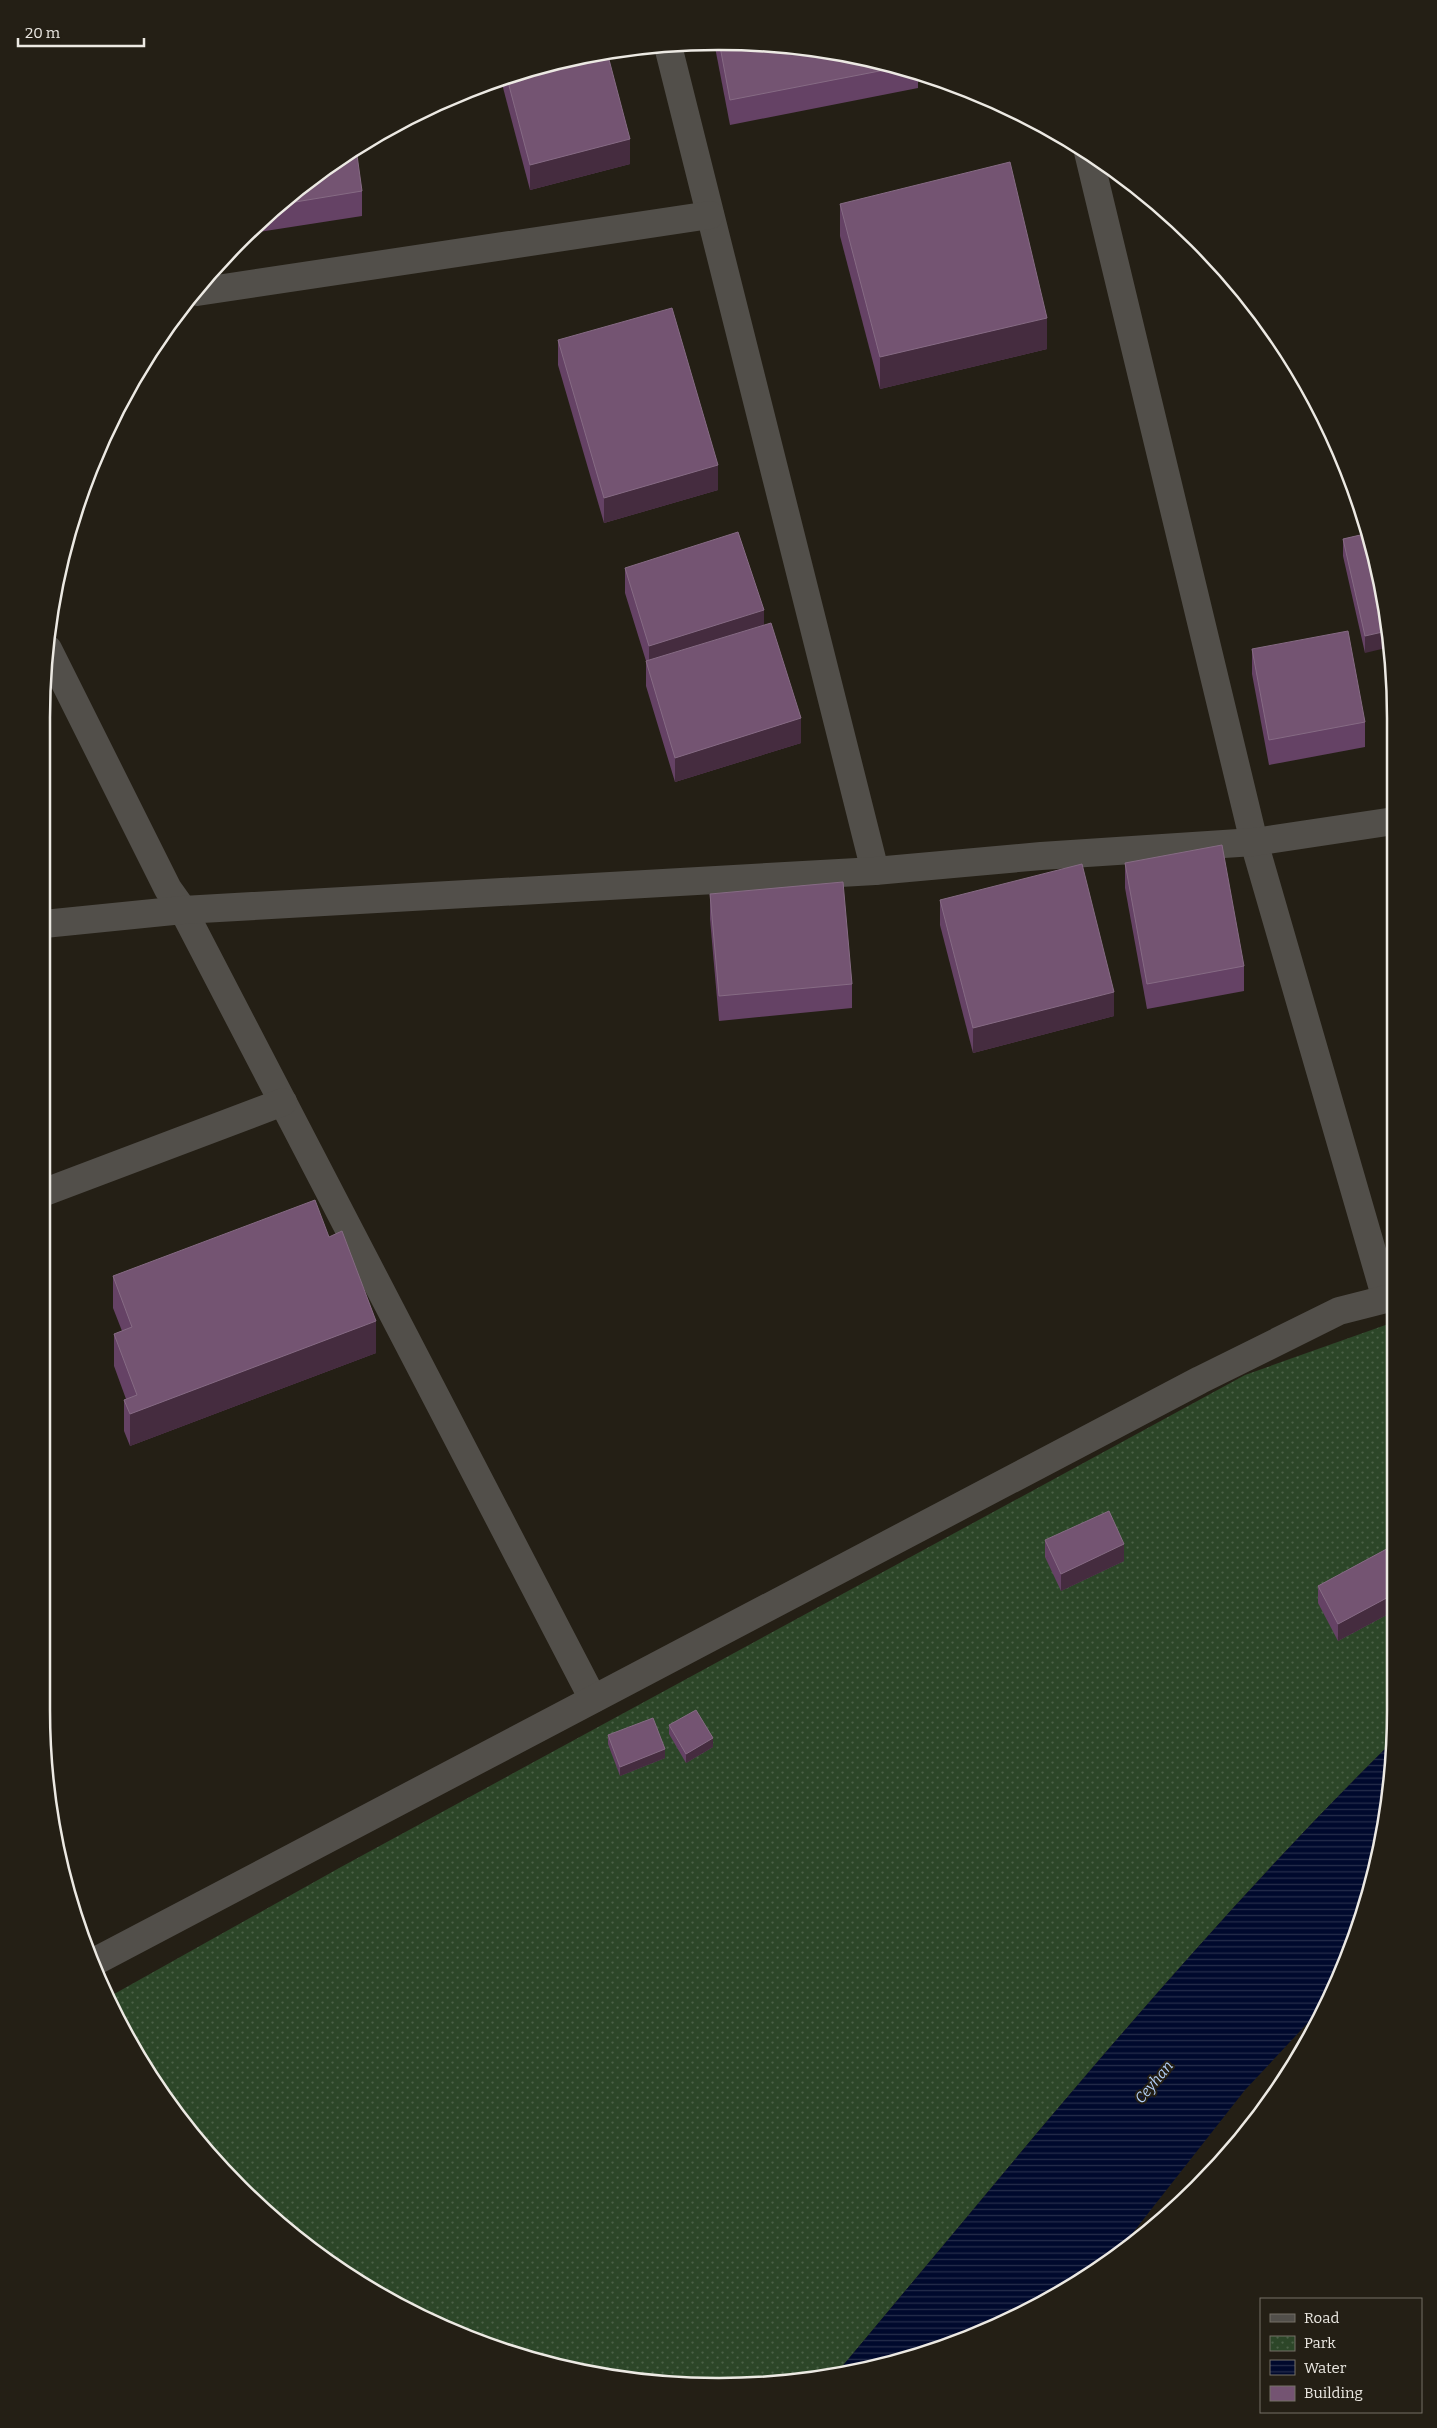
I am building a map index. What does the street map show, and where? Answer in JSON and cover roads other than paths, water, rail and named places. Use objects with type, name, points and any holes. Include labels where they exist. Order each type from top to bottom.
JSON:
[{"type":"street","points":[[669,52],[875,871]]},
{"type":"street","points":[[1091,164],[1254,842],[1387,1288]]},
{"type":"street","points":[[206,291],[710,215]]},
{"type":"street","points":[[53,659],[168,889],[183,910],[592,1699]]},
{"type":"street","points":[[50,923],[183,910],[875,871],[1041,856],[1254,842],[1387,822]]},
{"type":"street","points":[[50,1190],[283,1102]]},
{"type":"street","points":[[98,1959],[1200,1380],[1338,1311],[1387,1299]]},
{"type":"water","name":"Ceyhan","points":[[1386,1748],[1374,1840],[1364,1883],[1352,1924],[1318,2005],[1309,2021],[1245,2090],[1131,2235],[1090,2265],[1014,2309],[933,2343],[892,2355],[842,2366],[1107,2051],[1247,1892]]}]
